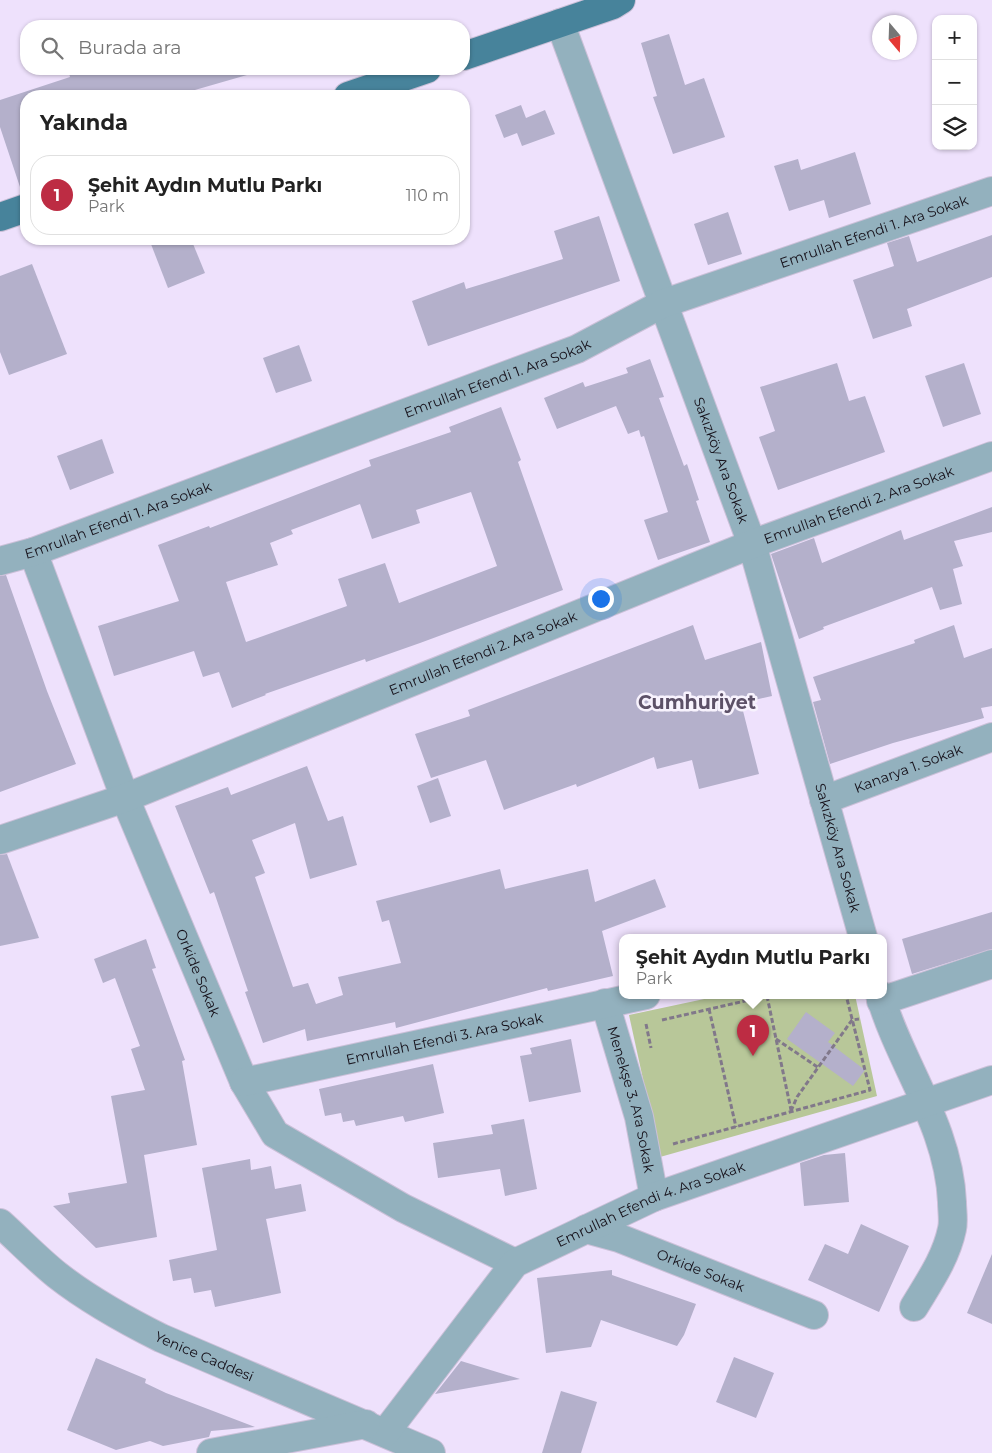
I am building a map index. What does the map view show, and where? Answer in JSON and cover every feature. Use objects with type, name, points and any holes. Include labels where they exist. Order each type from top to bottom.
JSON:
[{"type":"main road","points":[[470,54],[615,2]]},
{"type":"main road","points":[[366,90],[410,75]]},
{"type":"main road","points":[[0,217],[20,210]]},
{"type":"street","name":"Sakızköy Ara Sokak","points":[[560,23],[752,544],[861,934]]},
{"type":"street","name":"Emrullah Efendi 1. Ara Sokak","points":[[0,561],[33,552],[577,349],[662,304],[992,191]]},
{"type":"street","name":"Emrullah Efendi 2. Ara Sokak","points":[[0,840],[125,798],[752,544],[992,456]]},
{"type":"street","name":"Orkide Sokak","points":[[33,552],[125,798],[244,1082],[275,1134],[403,1208],[515,1263]]},
{"type":"street","name":"Kanarya 1. Sokak","points":[[824,800],[992,737]]},
{"type":"street","points":[[914,1307],[942,1260],[952,1228],[951,1183],[927,1102],[882,1003],[992,964]]},
{"type":"street","name":"Emrullah Efendi 3. Ara Sokak","points":[[244,1082],[626,999]]},
{"type":"street","name":"Menekşe 3. Ara Sokak","points":[[605,1003],[639,1116],[654,1197]]},
{"type":"street","name":"Emrullah Efendi 4. Ara Sokak","points":[[376,1428],[515,1263],[654,1197],[992,1080]]},
{"type":"street","name":"Yenice Caddesi","points":[[0,1223],[56,1274],[95,1302],[127,1321],[161,1338],[431,1453]]},
{"type":"street","name":"Orkide Sokak","points":[[586,1229],[620,1238],[814,1314]]},
{"type":"street","points":[[211,1453],[376,1428]]},
{"type":"path","points":[[651,1052],[645,1024],[752,999]]},
{"type":"path","points":[[770,999],[791,1112]]},
{"type":"path","points":[[670,1135],[672,1144],[870,1090],[847,999]]},
{"type":"path","points":[[791,1112],[797,1097],[852,1020],[882,1003]]},
{"type":"path","points":[[709,1009],[736,1127]]},
{"type":"path","points":[[776,1039],[818,1068]]},
{"type":"green space","points":[[704,999],[856,999],[877,1096],[660,1157],[629,1015]]},
{"type":"building","points":[[669,34],[685,85],[704,78],[725,137],[673,154],[653,97],[657,96],[641,43]]},
{"type":"building","points":[[70,75],[247,75],[195,90],[30,90],[70,77]]},
{"type":"building","points":[[20,93],[20,187],[0,127],[0,100]]},
{"type":"building","points":[[521,105],[526,118],[545,110],[555,134],[522,146],[517,133],[504,138],[495,115]]},
{"type":"building","points":[[855,152],[871,204],[829,218],[824,200],[789,211],[774,166],[798,159],[801,170]]},
{"type":"building","points":[[728,212],[742,254],[708,265],[694,224]]},
{"type":"building","points":[[599,216],[620,281],[428,346],[412,301],[464,282],[466,289],[563,259],[554,231]]},
{"type":"building","points":[[992,235],[992,277],[907,309],[912,326],[873,339],[853,280],[894,266],[887,243],[909,236],[917,262]]},
{"type":"building","points":[[151,245],[193,245],[205,273],[168,288]]},
{"type":"building","points":[[32,264],[67,354],[9,375],[0,352],[0,276]]},
{"type":"building","points":[[299,345],[312,381],[276,393],[263,358]]},
{"type":"building","points":[[650,359],[664,397],[659,398],[684,466],[687,464],[699,500],[696,501],[710,542],[658,560],[644,520],[668,512],[644,436],[641,437],[639,430],[628,434],[616,406],[557,429],[544,398],[583,382],[585,387],[628,373],[626,368]]},
{"type":"building","points":[[837,363],[849,401],[865,396],[885,452],[778,490],[759,437],[775,431],[760,387]]},
{"type":"building","points":[[964,363],[981,414],[943,427],[925,376]]},
{"type":"building","points":[[501,407],[521,460],[518,462],[563,590],[366,662],[365,659],[265,694],[232,708],[219,672],[203,677],[194,651],[114,676],[98,626],[179,601],[158,545],[209,526],[210,528],[371,466],[369,460],[451,432],[449,427]],"holes":[[[471,492],[497,566],[399,603],[385,563],[338,579],[347,606],[246,642],[226,582],[278,565],[270,543],[293,534],[291,530],[360,504],[372,539],[420,523],[416,510]]]},
{"type":"building","points":[[102,439],[114,473],[70,490],[57,456]]},
{"type":"building","points":[[992,507],[992,532],[954,541],[963,566],[953,569],[962,604],[940,610],[932,587],[823,627],[824,629],[799,639],[771,554],[814,538],[822,563],[901,530],[904,540]]},
{"type":"building","points":[[6,575],[47,691],[76,764],[0,792],[0,576]]},
{"type":"building","points":[[693,625],[705,660],[761,642],[772,696],[741,703],[759,774],[699,789],[692,760],[657,769],[654,757],[577,787],[576,784],[504,810],[486,760],[431,778],[415,734],[470,716],[468,710]]},
{"type":"building","points":[[954,625],[964,658],[992,648],[992,706],[981,708],[984,718],[893,743],[830,764],[813,702],[821,700],[813,677],[915,643],[914,640]]},
{"type":"building","points":[[307,766],[328,821],[343,816],[357,865],[310,879],[295,823],[252,840],[265,873],[255,877],[293,987],[308,983],[316,1004],[343,995],[338,977],[401,963],[389,920],[382,922],[376,901],[500,869],[505,889],[588,869],[595,902],[655,879],[666,907],[602,931],[613,976],[548,991],[547,988],[396,1028],[395,1022],[307,1041],[305,1029],[263,1043],[245,992],[248,991],[214,892],[210,894],[175,806],[228,787],[231,795]]},
{"type":"building","points":[[438,778],[451,816],[430,823],[417,786]]},
{"type":"building","points":[[7,854],[39,938],[0,946],[0,855]]},
{"type":"building","points":[[992,912],[992,949],[912,974],[902,939]]},
{"type":"building","points":[[146,939],[156,968],[152,969],[185,1060],[182,1061],[197,1145],[144,1155],[157,1237],[96,1248],[53,1206],[70,1203],[68,1193],[127,1183],[111,1096],[145,1090],[131,1049],[140,1046],[115,978],[103,983],[94,959]]},
{"type":"building","points":[[806,1012],[835,1033],[828,1042],[865,1070],[853,1086],[787,1039]]},
{"type":"building","points":[[571,1039],[581,1092],[529,1102],[520,1056],[532,1054],[530,1048]]},
{"type":"building","points":[[433,1064],[444,1113],[405,1122],[403,1116],[356,1126],[354,1120],[343,1122],[341,1113],[325,1116],[319,1089]]},
{"type":"building","points":[[524,1119],[537,1189],[505,1196],[500,1169],[438,1178],[433,1143],[493,1134],[491,1125]]},
{"type":"building","points":[[845,1153],[849,1202],[804,1206],[800,1163],[824,1155]]},
{"type":"building","points":[[250,1159],[251,1170],[271,1166],[275,1189],[301,1184],[306,1211],[266,1219],[281,1293],[215,1307],[211,1290],[194,1293],[191,1278],[173,1281],[169,1260],[217,1250],[202,1168]]},
{"type":"building","points":[[861,1224],[909,1246],[879,1312],[808,1280],[825,1244],[848,1254]]},
{"type":"building","points":[[992,1254],[992,1324],[967,1313]]},
{"type":"building","points":[[612,1270],[612,1275],[696,1304],[684,1335],[677,1346],[601,1320],[591,1347],[546,1353],[537,1278]]},
{"type":"building","points":[[734,1357],[774,1373],[756,1418],[716,1402]]},
{"type":"building","points":[[96,1358],[146,1379],[145,1383],[166,1393],[255,1427],[211,1431],[209,1437],[163,1446],[150,1441],[116,1450],[67,1430]]},
{"type":"building","points":[[461,1361],[520,1379],[435,1394]]},
{"type":"building","points":[[561,1391],[597,1402],[581,1453],[542,1453]]},
{"type":"place","name":"Şehit Aydın Mutlu Parkı","points":[[753,1056]]},
{"type":"district","name":"Cumhuriyet","points":[[697,702]]}]
